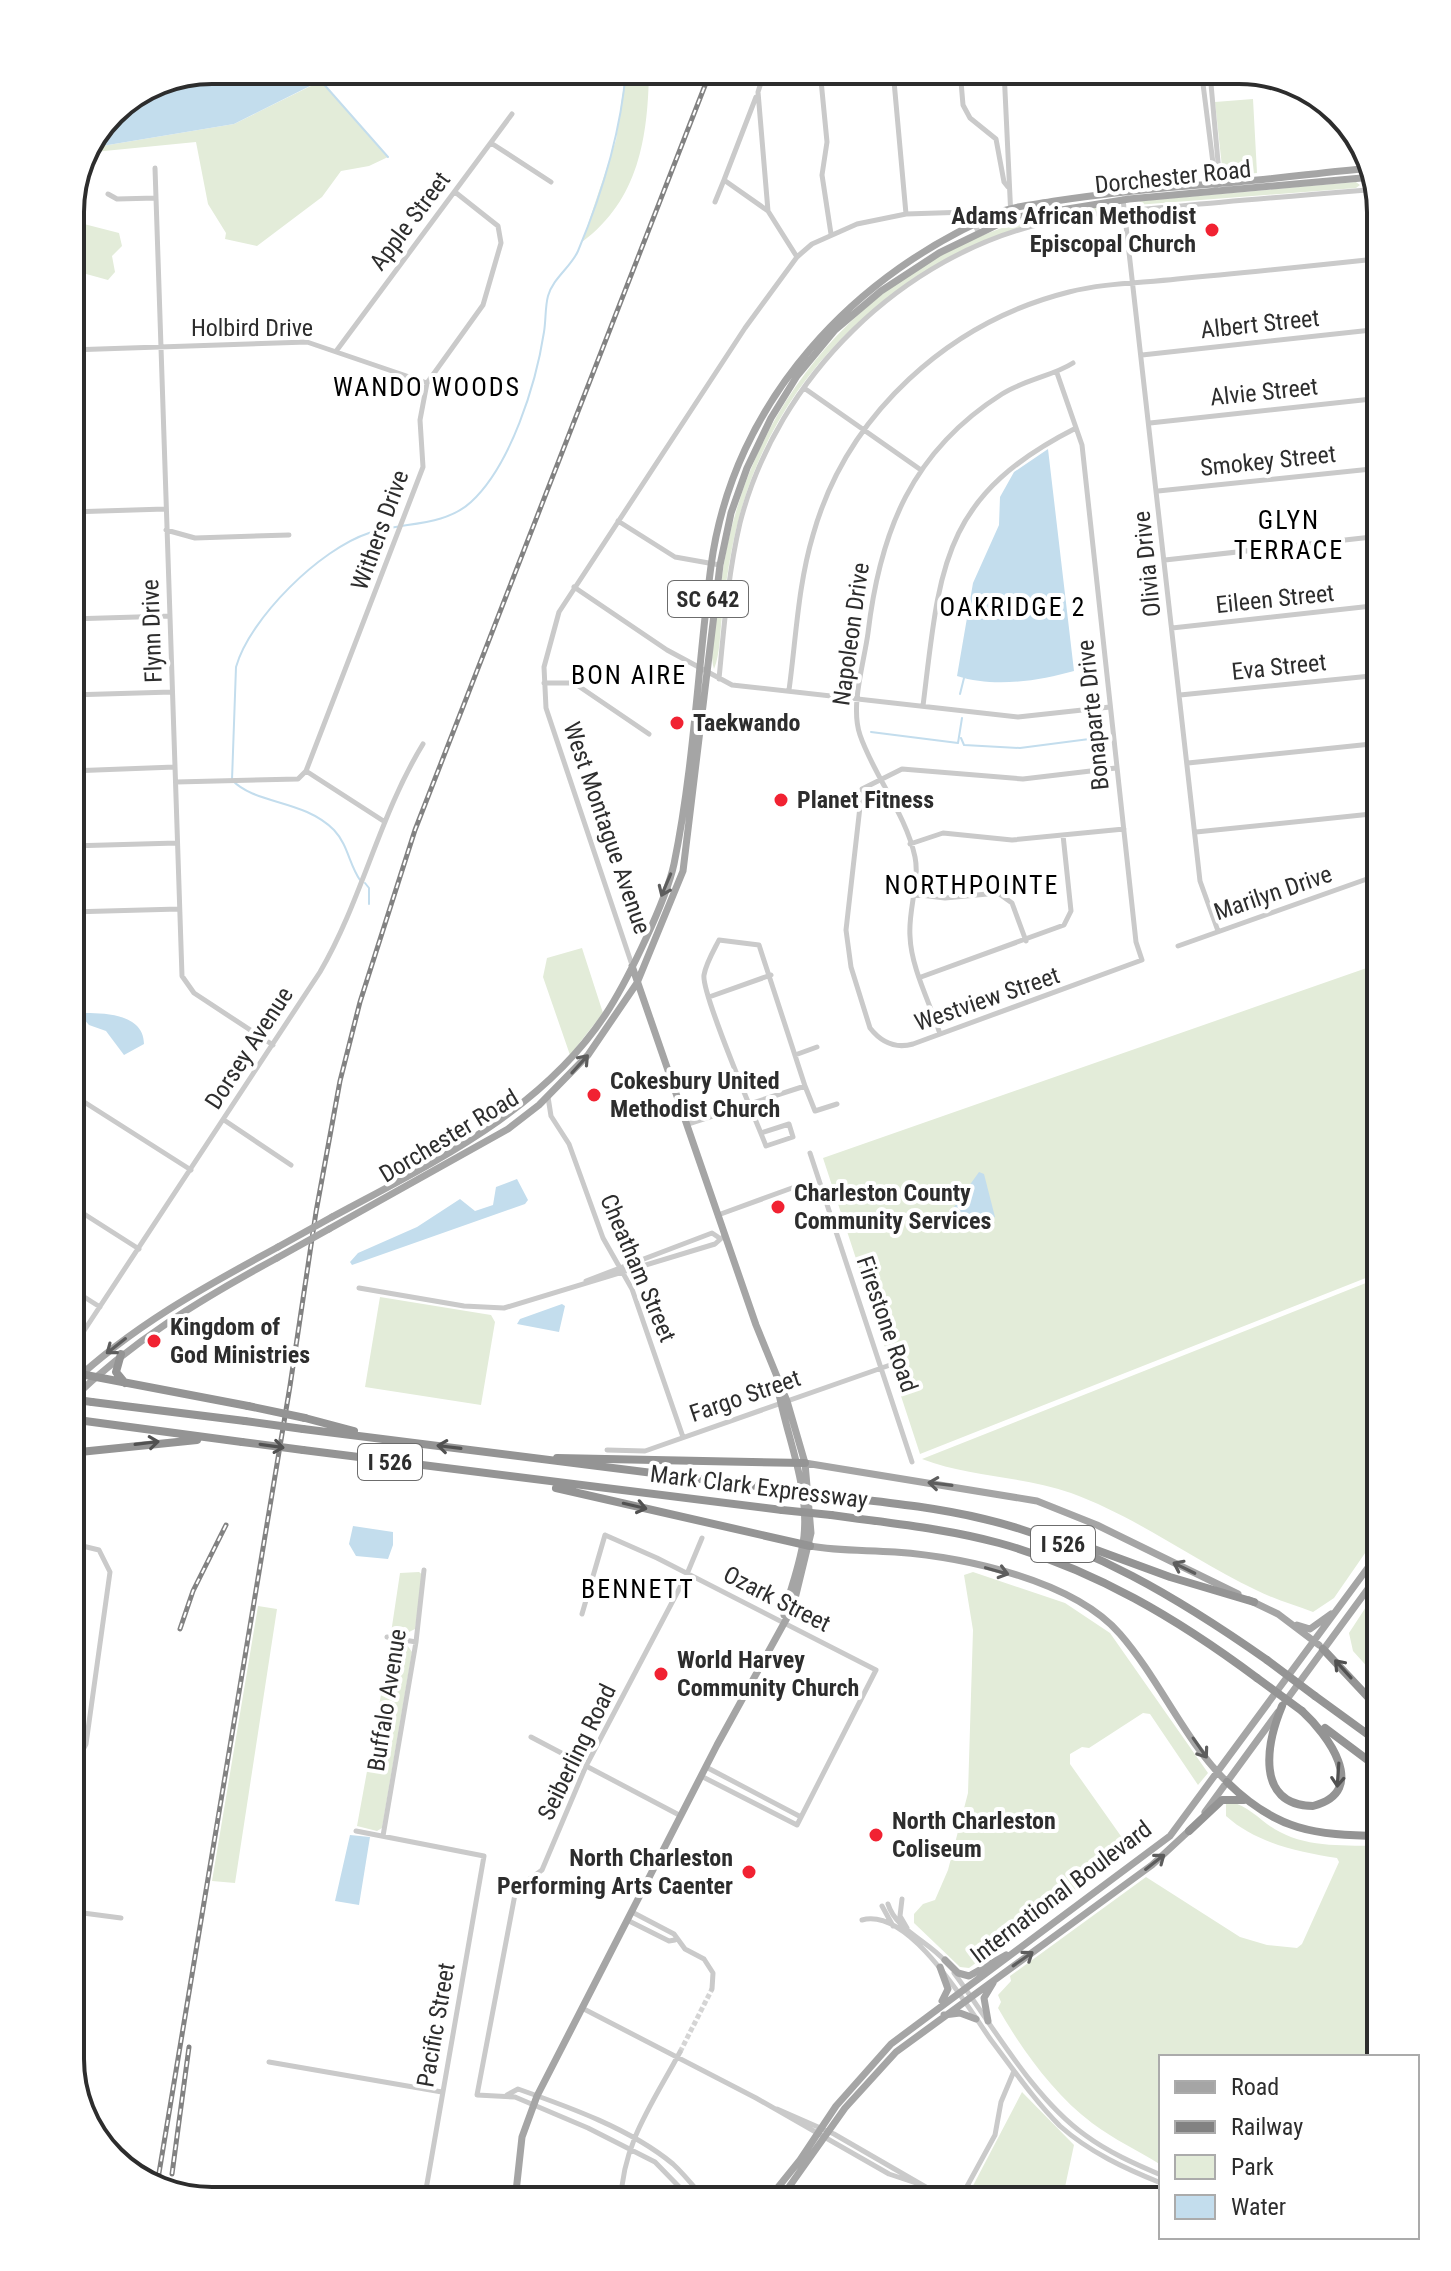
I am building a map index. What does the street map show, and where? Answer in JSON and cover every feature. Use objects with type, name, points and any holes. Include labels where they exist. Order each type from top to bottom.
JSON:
[{"type":"highway","points":[[121,1354],[116,1372],[125,1384]]},
{"type":"highway","points":[[84,1375],[248,1406],[390,1439]]},
{"type":"highway","name":"Mark Clark Expressway","points":[[84,1401],[780,1489],[977,1517],[1038,1534],[1119,1568],[1202,1614],[1367,1734]]},
{"type":"highway","name":"Mark Clark Expressway","points":[[84,1420],[956,1533],[1052,1561],[1140,1601],[1195,1633],[1367,1760]]},
{"type":"highway","points":[[84,1451],[179,1440],[242,1442]]},
{"type":"highway","points":[[508,1455],[607,1461],[801,1463]]},
{"type":"highway","points":[[477,1473],[564,1489],[806,1546]]},
{"type":"highway","points":[[977,1517],[1032,1527],[1170,1577],[1254,1602]]},
{"type":"highway","points":[[1323,1649],[1367,1696]]},
{"type":"highway","points":[[1282,1706],[1268,1741],[1270,1773],[1291,1800],[1313,1806],[1334,1794],[1340,1779],[1340,1766],[1328,1737],[1302,1711]]},
{"type":"highway","points":[[1227,1782],[1246,1801],[1280,1822],[1325,1835],[1367,1836]]},
{"type":"highway","points":[[1189,1831],[1222,1800],[1246,1801]]},
{"type":"main road","name":"Dorchester Road","points":[[84,1371],[113,1347],[195,1291],[503,1121],[571,1058],[608,1011],[632,966],[673,868],[716,564],[737,469],[770,403],[799,360],[835,320],[883,279],[934,244],[1011,208],[1121,191],[1361,174]]},
{"type":"main road","name":"Dorchester Road","points":[[84,1387],[121,1354],[200,1300],[508,1129],[548,1097],[588,1055],[637,983],[683,871],[709,673],[716,564],[731,513],[747,468],[797,376],[835,330],[881,291],[939,253],[1011,218],[1216,184]]},
{"type":"main road","name":"West Montague Avenue","points":[[517,2187],[522,2137],[537,2096],[782,1621],[806,1546],[801,1463],[784,1402],[722,1236],[688,1124],[632,966]]},
{"type":"main road","points":[[801,1463],[1037,1501],[1097,1525],[1254,1602],[1291,1623],[1323,1649]]},
{"type":"main road","points":[[806,1546],[928,1555],[995,1570],[1073,1598],[1098,1614],[1136,1653],[1227,1782]]},
{"type":"main road","name":"International Boulevard","points":[[788,2187],[864,2071],[934,2010],[1170,1836],[1219,1774],[1367,1569]]},
{"type":"main road","name":"International Boulevard","points":[[779,2187],[868,2079],[942,2016],[1157,1861],[1189,1831],[1367,1590]]},
{"type":"main road","points":[[1291,1623],[1310,1629],[1344,1601]]},
{"type":"main road","points":[[942,1964],[969,1976],[999,1956],[1012,1953]]},
{"type":"main road","points":[[934,2010],[948,1989],[942,1964]]},
{"type":"main road","points":[[988,2021],[984,1998],[996,1977]]},
{"type":"main road","points":[[942,2016],[960,2013],[976,2019]]},
{"type":"street","points":[[715,202],[761,84]]},
{"type":"street","points":[[821,84],[827,142],[822,175],[831,234]]},
{"type":"street","points":[[894,84],[906,214]]},
{"type":"street","points":[[961,84],[963,105],[970,118],[996,139],[1004,182],[1008,187],[1011,218]]},
{"type":"street","points":[[1005,84],[1011,182],[1008,187]]},
{"type":"street","points":[[1203,84],[1216,184]]},
{"type":"street","points":[[1211,84],[1219,173],[1216,184]]},
{"type":"street","points":[[758,92],[768,211]]},
{"type":"street","name":"Apple Street","points":[[337,350],[512,114]]},
{"type":"street","points":[[996,139],[1009,138]]},
{"type":"street","points":[[491,143],[551,182]]},
{"type":"street","name":"Flynn Drive","points":[[155,168],[182,976],[186,985],[273,1045]]},
{"type":"street","points":[[724,180],[768,211],[797,257]]},
{"type":"street","points":[[719,679],[730,575],[741,522],[770,446],[804,388],[828,356],[869,316],[948,260],[1049,222],[1126,211],[1365,190]]},
{"type":"street","name":"Olivia Drive","points":[[1121,191],[1126,211],[1200,881],[1218,931]]},
{"type":"street","name":"Withers Drive","points":[[306,771],[420,476],[420,420],[427,383],[483,305],[501,243],[498,226],[455,192]]},
{"type":"street","points":[[108,194],[117,199],[156,198]]},
{"type":"street","name":"West Montague Avenue","points":[[632,966],[554,734],[544,683],[552,628],[574,587],[745,328],[797,257],[831,234],[857,224],[906,214],[968,212],[975,225]]},
{"type":"street","points":[[975,225],[979,233]]},
{"type":"street","points":[[789,690],[805,564],[813,533],[837,475],[864,431],[915,372],[970,332],[1016,310],[1071,292],[1367,260]]},
{"type":"street","name":"Albert Street","points":[[1142,355],[1367,331]]},
{"type":"street","name":"Holbird Drive","points":[[84,350],[307,342],[427,383]]},
{"type":"street","name":"Napoleon Drive","points":[[940,1034],[910,942],[915,864],[910,844],[860,735],[857,721],[878,565],[895,516],[921,470],[973,415],[1018,386],[1046,373],[1057,373],[1073,363]]},
{"type":"street","name":"Bonaparte Drive","points":[[1057,373],[1082,445],[1136,942],[1142,960]]},
{"type":"street","points":[[804,388],[921,470]]},
{"type":"street","name":"Alvie Street","points":[[1150,423],[1367,400]]},
{"type":"street","points":[[923,706],[937,588],[957,532],[987,489],[1006,470],[1039,447],[1076,428]]},
{"type":"street","name":"Smokey Street","points":[[1158,491],[1367,469]]},
{"type":"street","points":[[84,512],[165,509]]},
{"type":"street","points":[[618,521],[675,557],[716,564]]},
{"type":"street","points":[[166,530],[195,538],[289,535]]},
{"type":"street","points":[[1165,560],[1367,538]]},
{"type":"street","points":[[574,587],[700,668],[732,685],[1018,717],[1110,707]]},
{"type":"street","name":"Eileen Street","points":[[1172,628],[1367,607]]},
{"type":"street","points":[[84,619],[170,616]]},
{"type":"street","name":"Eva Street","points":[[1180,695],[1367,676]]},
{"type":"street","points":[[544,683],[574,683],[649,734]]},
{"type":"street","points":[[84,695],[172,692]]},
{"type":"street","name":"Dorsey Avenue","points":[[84,1331],[333,949],[403,776],[423,744]]},
{"type":"street","points":[[1188,763],[1367,744]]},
{"type":"street","points":[[84,770],[175,767]]},
{"type":"street","points":[[879,778],[917,768],[1023,779],[1116,768]]},
{"type":"street","points":[[176,782],[298,779],[306,771],[385,822]]},
{"type":"street","name":"Westview Street","points":[[879,778],[866,784],[858,796],[846,930],[851,967],[870,1028],[877,1036],[904,1046],[1095,980],[1142,960]]},
{"type":"street","points":[[1196,832],[1367,814]]},
{"type":"street","points":[[910,844],[943,833],[1012,840],[1124,829]]},
{"type":"street","points":[[921,977],[1057,930],[1069,918],[1063,835]]},
{"type":"street","points":[[84,846],[177,843]]},
{"type":"street","name":"Marilyn Drive","points":[[1178,946],[1367,879]]},
{"type":"street","points":[[912,894],[945,898],[998,893],[1012,903],[1026,941]]},
{"type":"street","points":[[84,912],[179,909]]},
{"type":"street","points":[[761,1133],[789,1124],[793,1137],[766,1146],[749,1104],[709,997],[704,975],[719,940],[759,945],[815,1111],[837,1104]]},
{"type":"street","points":[[709,997],[771,975]]},
{"type":"street","points":[[795,1055],[817,1047]]},
{"type":"street","points":[[688,1124],[805,1086]]},
{"type":"street","name":"Cheatham Street","points":[[548,1097],[551,1116],[569,1144],[603,1238],[625,1273],[683,1437]]},
{"type":"street","points":[[84,1102],[191,1170]]},
{"type":"street","points":[[529,1113],[544,1112],[551,1116]]},
{"type":"street","points":[[224,1120],[291,1165]]},
{"type":"street","name":"Firestone Road","points":[[810,1153],[912,1462]]},
{"type":"street","points":[[718,1215],[792,1188]]},
{"type":"street","points":[[84,1214],[139,1249]]},
{"type":"street","points":[[359,1288],[464,1306],[504,1308],[715,1244],[722,1236],[712,1233],[582,1284]]},
{"type":"street","points":[[84,1297],[100,1307]]},
{"type":"street","name":"Fargo Street","points":[[607,1450],[645,1451],[893,1364]]},
{"type":"street","name":"Ozark Street","points":[[582,1614],[605,1535],[876,1670],[801,1817]]},
{"type":"street","name":"Seiberling Road","points":[[681,2187],[665,2169],[629,2148],[533,2105],[506,2096],[477,2095],[516,1889],[542,1870],[586,1766],[687,1574],[702,1538]]},
{"type":"street","points":[[84,1546],[99,1550],[110,1572],[84,1748]]},
{"type":"street","name":"Buffalo Avenue","points":[[383,1836],[416,1642],[424,1570]]},
{"type":"street","points":[[387,1637],[416,1642]]},
{"type":"street","points":[[531,1737],[681,1816]]},
{"type":"street","points":[[701,1776],[797,1825],[801,1817],[706,1767]]},
{"type":"street","points":[[356,1831],[383,1836]]},
{"type":"street","name":"Pacific Street","points":[[383,1836],[484,1856],[426,2187]]},
{"type":"street","points":[[902,1899],[900,1916],[907,1928]]},
{"type":"street","points":[[896,1930],[885,1905],[963,1990],[976,2019],[1045,2110],[1079,2142],[1159,2182]]},
{"type":"street","points":[[631,1911],[674,1934],[675,1940],[710,1966],[712,1989]]},
{"type":"street","points":[[84,1913],[121,1918]]},
{"type":"street","points":[[862,1920],[875,1918],[942,1964]]},
{"type":"street","points":[[627,1920],[669,1941],[675,1940]]},
{"type":"street","points":[[967,1998],[1052,2103],[1084,2135],[1159,2174]]},
{"type":"street","points":[[582,2008],[678,2055],[776,2109],[781,2115],[823,2133],[899,2179],[924,2187]]},
{"type":"street","points":[[621,2187],[622,2172],[632,2139],[678,2055]]},
{"type":"street","points":[[269,2062],[442,2092]]},
{"type":"street","points":[[967,2187],[995,2135],[1001,2102],[1014,2071]]},
{"type":"street","points":[[1008,2090],[1026,2086]]},
{"type":"street","name":"Seiberling Road","points":[[506,2096],[518,2089],[537,2096]]},
{"type":"street","points":[[537,2096],[632,2139],[670,2162],[693,2187]]},
{"type":"green space","points":[[315,84],[324,84],[388,157],[369,166],[341,171],[322,197],[257,246],[225,239],[226,233],[208,204],[196,142],[100,151],[104,146],[234,124]]},
{"type":"green space","points":[[624,84],[648,84],[642,143],[628,187],[601,225],[582,242],[616,140]]},
{"type":"green space","points":[[1253,99],[1257,173],[1223,176],[1215,102]]},
{"type":"green space","points":[[1356,182],[1360,185],[1356,188],[1136,205],[1140,201]]},
{"type":"green space","points":[[1115,205],[1114,209],[1050,221],[990,240],[932,269],[880,304],[834,347],[794,396],[763,452],[734,539],[714,669],[712,638],[732,527],[750,471],[775,419],[807,371],[845,327],[889,289],[938,257],[991,232],[1068,209]]},
{"type":"green space","points":[[84,224],[119,233],[122,246],[112,256],[115,272],[108,280],[84,273]]},
{"type":"green space","points":[[582,948],[603,1013],[570,1055],[543,977],[547,958]]},
{"type":"green space","points":[[1367,968],[1367,1278],[920,1454],[823,1158]]},
{"type":"green space","points":[[1367,1283],[1367,1550],[1334,1598],[1313,1612],[1256,1590],[1142,1526],[1071,1493],[1034,1483],[958,1470],[922,1459]]},
{"type":"green space","points":[[380,1297],[491,1315],[495,1322],[481,1405],[365,1387]]},
{"type":"green space","points":[[419,1572],[423,1575],[415,1629],[405,1634],[391,1633],[400,1573]]},
{"type":"green space","points":[[973,1572],[1065,1603],[1110,1633],[1208,1773],[1198,1785],[1150,1714],[1143,1713],[1089,1748],[1082,1747],[1070,1754],[1070,1764],[1123,1839],[1122,1855],[969,1968],[960,1967],[914,1923],[914,1914],[923,1904],[935,1900],[948,1870],[968,1793],[973,1630],[964,1575]]},
{"type":"green space","points":[[1367,1605],[1367,1666],[1353,1651],[1349,1633]]},
{"type":"green space","points":[[258,1606],[277,1609],[235,1883],[212,1881]]},
{"type":"green space","points":[[391,1640],[405,1642],[412,1652],[382,1828],[377,1831],[357,1826]]},
{"type":"green space","points":[[1231,1802],[1244,1807],[1280,1832],[1304,1841],[1367,1846],[1367,2055],[1159,2055],[1159,2164],[1100,2129],[1065,2099],[1017,2040],[998,2008],[1001,2002],[998,1995],[1011,1981],[1010,1976],[1146,1877],[1240,1937],[1267,1945],[1297,1948],[1302,1944],[1339,1862],[1337,1858],[1264,1840],[1226,1816],[1226,1804]]},
{"type":"green space","points":[[1022,2092],[1074,2145],[1065,2187],[972,2187]]},
{"type":"water","points":[[212,84],[314,84],[234,124],[104,146],[128,116],[148,101],[171,91]]},
{"type":"water","points":[[1048,449],[1074,671],[1016,682],[986,682],[957,676],[973,583],[999,525],[1000,497],[1014,472]]},
{"type":"water","points":[[84,1015],[114,1015],[131,1021],[142,1034],[144,1044],[124,1055],[106,1031],[89,1025]]},
{"type":"water","points":[[979,1172],[984,1174],[995,1217],[956,1233],[950,1232],[946,1226],[949,1214]]},
{"type":"water","points":[[517,1179],[528,1200],[525,1204],[352,1265],[350,1262],[358,1253],[417,1227],[460,1199],[475,1211],[493,1205],[496,1187]]},
{"type":"water","points":[[562,1304],[565,1306],[559,1332],[517,1324],[520,1319]]},
{"type":"water","points":[[353,1526],[393,1532],[388,1559],[356,1556],[349,1544]]},
{"type":"water","points":[[350,1835],[370,1837],[359,1905],[335,1901]]},
{"type":"waterway","points":[[324,84],[388,157]]},
{"type":"waterway","points":[[360,880],[339,836],[322,820],[254,794],[232,780],[236,667],[244,648],[271,607],[309,570],[350,541],[369,533],[436,520],[460,510],[471,502],[498,467],[510,446],[528,399],[544,332],[548,296],[578,251],[595,207],[615,139],[624,84]]},
{"type":"waterway","points":[[960,694],[964,678]]},
{"type":"waterway","points":[[871,732],[958,743],[962,718]]},
{"type":"waterway","points":[[961,738],[964,745],[1020,748],[1097,738]]},
{"type":"waterway","points":[[365,883],[369,888],[369,904]]},
{"type":"tunnel","points":[[680,2052],[712,1989]]},
{"type":"railway","points":[[159,2175],[316,1212],[340,1081],[360,1002],[415,830],[706,84]]},
{"type":"railway","points":[[180,1629],[193,1591],[226,1525]]},
{"type":"railway","points":[[172,2174],[189,2047]]},
{"type":"place","name":"Adams African Methodist Episcopal Church","points":[[1212,230]]},
{"type":"place","name":"Taekwando","points":[[677,723]]},
{"type":"place","name":"Planet Fitness","points":[[781,800]]},
{"type":"place","name":"Cokesbury United Methodist Church","points":[[594,1095]]},
{"type":"place","name":"Charleston County Community Services","points":[[778,1207]]},
{"type":"place","name":"Kingdom of God Ministries","points":[[154,1341]]},
{"type":"place","name":"World Harvey Community Church","points":[[661,1674]]},
{"type":"place","name":"North Charleston Coliseum","points":[[876,1835]]},
{"type":"place","name":"North Charleston Performing Arts Caenter","points":[[749,1872]]},
{"type":"district","name":"WANDO WOODS","points":[[427,387]]},
{"type":"district","name":"GLYN TERRACE","points":[[1289,535]]},
{"type":"district","name":"OAKRIDGE 2","points":[[1013,607]]},
{"type":"district","name":"BON AIRE","points":[[629,675]]},
{"type":"district","name":"NORTHPOINTE","points":[[972,885]]},
{"type":"district","name":"BENNETT","points":[[638,1589]]}]
